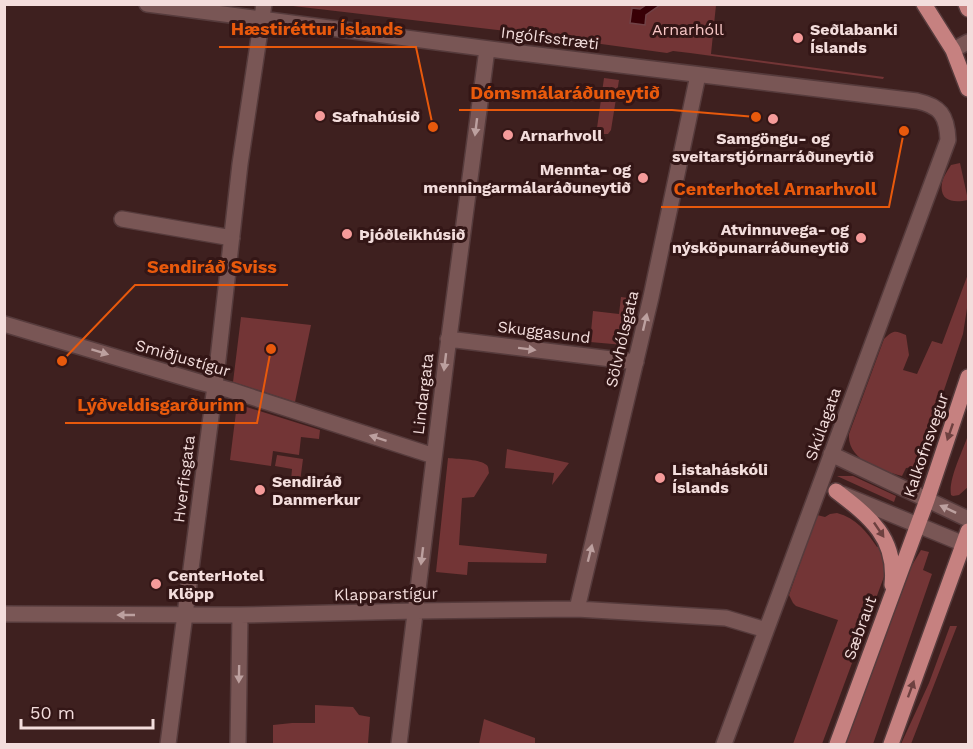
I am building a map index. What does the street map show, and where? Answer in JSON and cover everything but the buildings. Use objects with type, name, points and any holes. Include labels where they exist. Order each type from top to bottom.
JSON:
[{"type":"main road","points":[[924,4],[953,50],[969,89]]},
{"type":"main road","points":[[966,4],[969,9]]},
{"type":"main road","name":"Kalkofnsvegur","points":[[918,525],[969,377]]},
{"type":"main road","points":[[836,491],[876,524],[883,536],[892,561],[891,597]]},
{"type":"main road","name":"Sæbraut","points":[[837,744],[918,525]]},
{"type":"main road","points":[[891,744],[966,538]]},
{"type":"street","name":"Ingólfsstræti","points":[[147,4],[263,12],[486,49],[917,101],[930,104],[944,116]]},
{"type":"street","name":"Hverfisgata","points":[[168,744],[215,386],[240,164],[263,12]]},
{"type":"street","points":[[953,50],[969,42]]},
{"type":"street","name":"Lindargata","points":[[399,744],[486,49]]},
{"type":"street","name":"Sölvhólsgata","points":[[577,609],[636,362],[698,75]]},
{"type":"street","name":"Skúlagata","points":[[724,744],[948,140],[948,127],[944,116]]},
{"type":"street","points":[[122,219],[232,238]]},
{"type":"street","name":"Smiðjustígur","points":[[4,324],[215,386],[434,456]]},
{"type":"street","name":"Skuggasund","points":[[448,339],[636,362]]},
{"type":"street","points":[[831,454],[969,519]]},
{"type":"street","points":[[820,484],[918,525],[966,538]]},
{"type":"street","name":"Klapparstígur","points":[[4,614],[240,615],[577,609],[726,618],[766,630]]},
{"type":"street","points":[[238,744],[240,615]]},
{"type":"green space","name":"Arnarhóll","points":[[293,4],[716,5],[711,54],[884,77],[883,79],[673,51],[667,53],[293,6]]},
{"type":"green space","points":[[604,78],[619,80],[611,130],[608,134],[599,134],[597,128]]},
{"type":"green space","points":[[960,163],[968,200],[953,201],[945,198],[942,183],[951,165]]},
{"type":"green space","points":[[968,274],[968,302],[963,334],[920,461],[915,467],[906,468],[902,476],[867,463],[854,451],[849,434],[884,339],[894,332],[906,335],[909,355],[903,370],[917,374],[932,341],[942,344]]},
{"type":"green space","points":[[621,297],[636,299],[624,345],[590,342],[593,311],[619,314]]},
{"type":"green space","points":[[241,317],[311,325],[295,402],[233,382]]},
{"type":"green space","points":[[237,404],[320,430],[319,439],[301,437],[299,455],[273,451],[271,466],[230,460]]},
{"type":"green space","points":[[968,435],[968,487],[959,495],[953,496],[951,495],[952,481]]},
{"type":"green space","points":[[507,449],[569,463],[552,485],[554,473],[505,468]]},
{"type":"green space","points":[[277,455],[303,459],[300,482],[291,481],[292,469],[275,466]]},
{"type":"green space","points":[[448,458],[482,462],[488,466],[489,473],[474,497],[462,498],[459,545],[547,554],[546,563],[468,562],[467,575],[436,572]]},
{"type":"green space","points":[[837,476],[853,476],[896,496],[894,502]]},
{"type":"green space","points":[[837,513],[850,518],[860,526],[877,547],[883,546],[885,574],[822,744],[793,744],[838,620],[796,606],[789,595],[817,515],[825,517]]},
{"type":"green space","points":[[921,550],[929,552],[923,570],[932,574],[873,744],[846,744],[911,567]]},
{"type":"green space","points":[[950,626],[957,626],[911,744],[901,744],[929,683]]},
{"type":"green space","points":[[315,705],[353,707],[359,715],[370,717],[368,743],[382,743],[273,744],[273,725],[315,723]]},
{"type":"green space","points":[[484,719],[535,738],[535,744],[479,744]]},
{"type":"shaded area","points":[[646,5],[660,5],[646,15],[645,25],[630,23],[632,8],[640,9]]},
{"type":"place","name":"Seðlabanki Íslands","points":[[798,38]]},
{"type":"place","name":"Safnahúsið","points":[[320,116]]},
{"type":"place","name":"Dómsmálaráðuneytið","points":[[756,117]]},
{"type":"place","name":"Samgöngu- og sveitarstjórnarráðuneytið","points":[[773,119]]},
{"type":"place","name":"Hæstiréttur Íslands","points":[[433,127]]},
{"type":"place","name":"Centerhotel Arnarhvoll","points":[[904,131]]},
{"type":"place","name":"Arnarhvoll","points":[[508,135]]},
{"type":"place","name":"Mennta- og menningarmálaráðuneytið","points":[[643,178]]},
{"type":"place","name":"Þjóðleikhúsið","points":[[347,234]]},
{"type":"place","name":"Atvinnuvega- og nýsköpunarráðuneytið","points":[[861,238]]},
{"type":"place","name":"Lýðveldisgarðurinn","points":[[271,349]]},
{"type":"place","name":"Sendiráð Sviss","points":[[62,361]]},
{"type":"place","name":"Listaháskóli Íslands","points":[[660,478]]},
{"type":"place","name":"Sendiráð Danmerkur","points":[[260,490]]},
{"type":"place","name":"CenterHotel Klöpp","points":[[156,584]]}]
